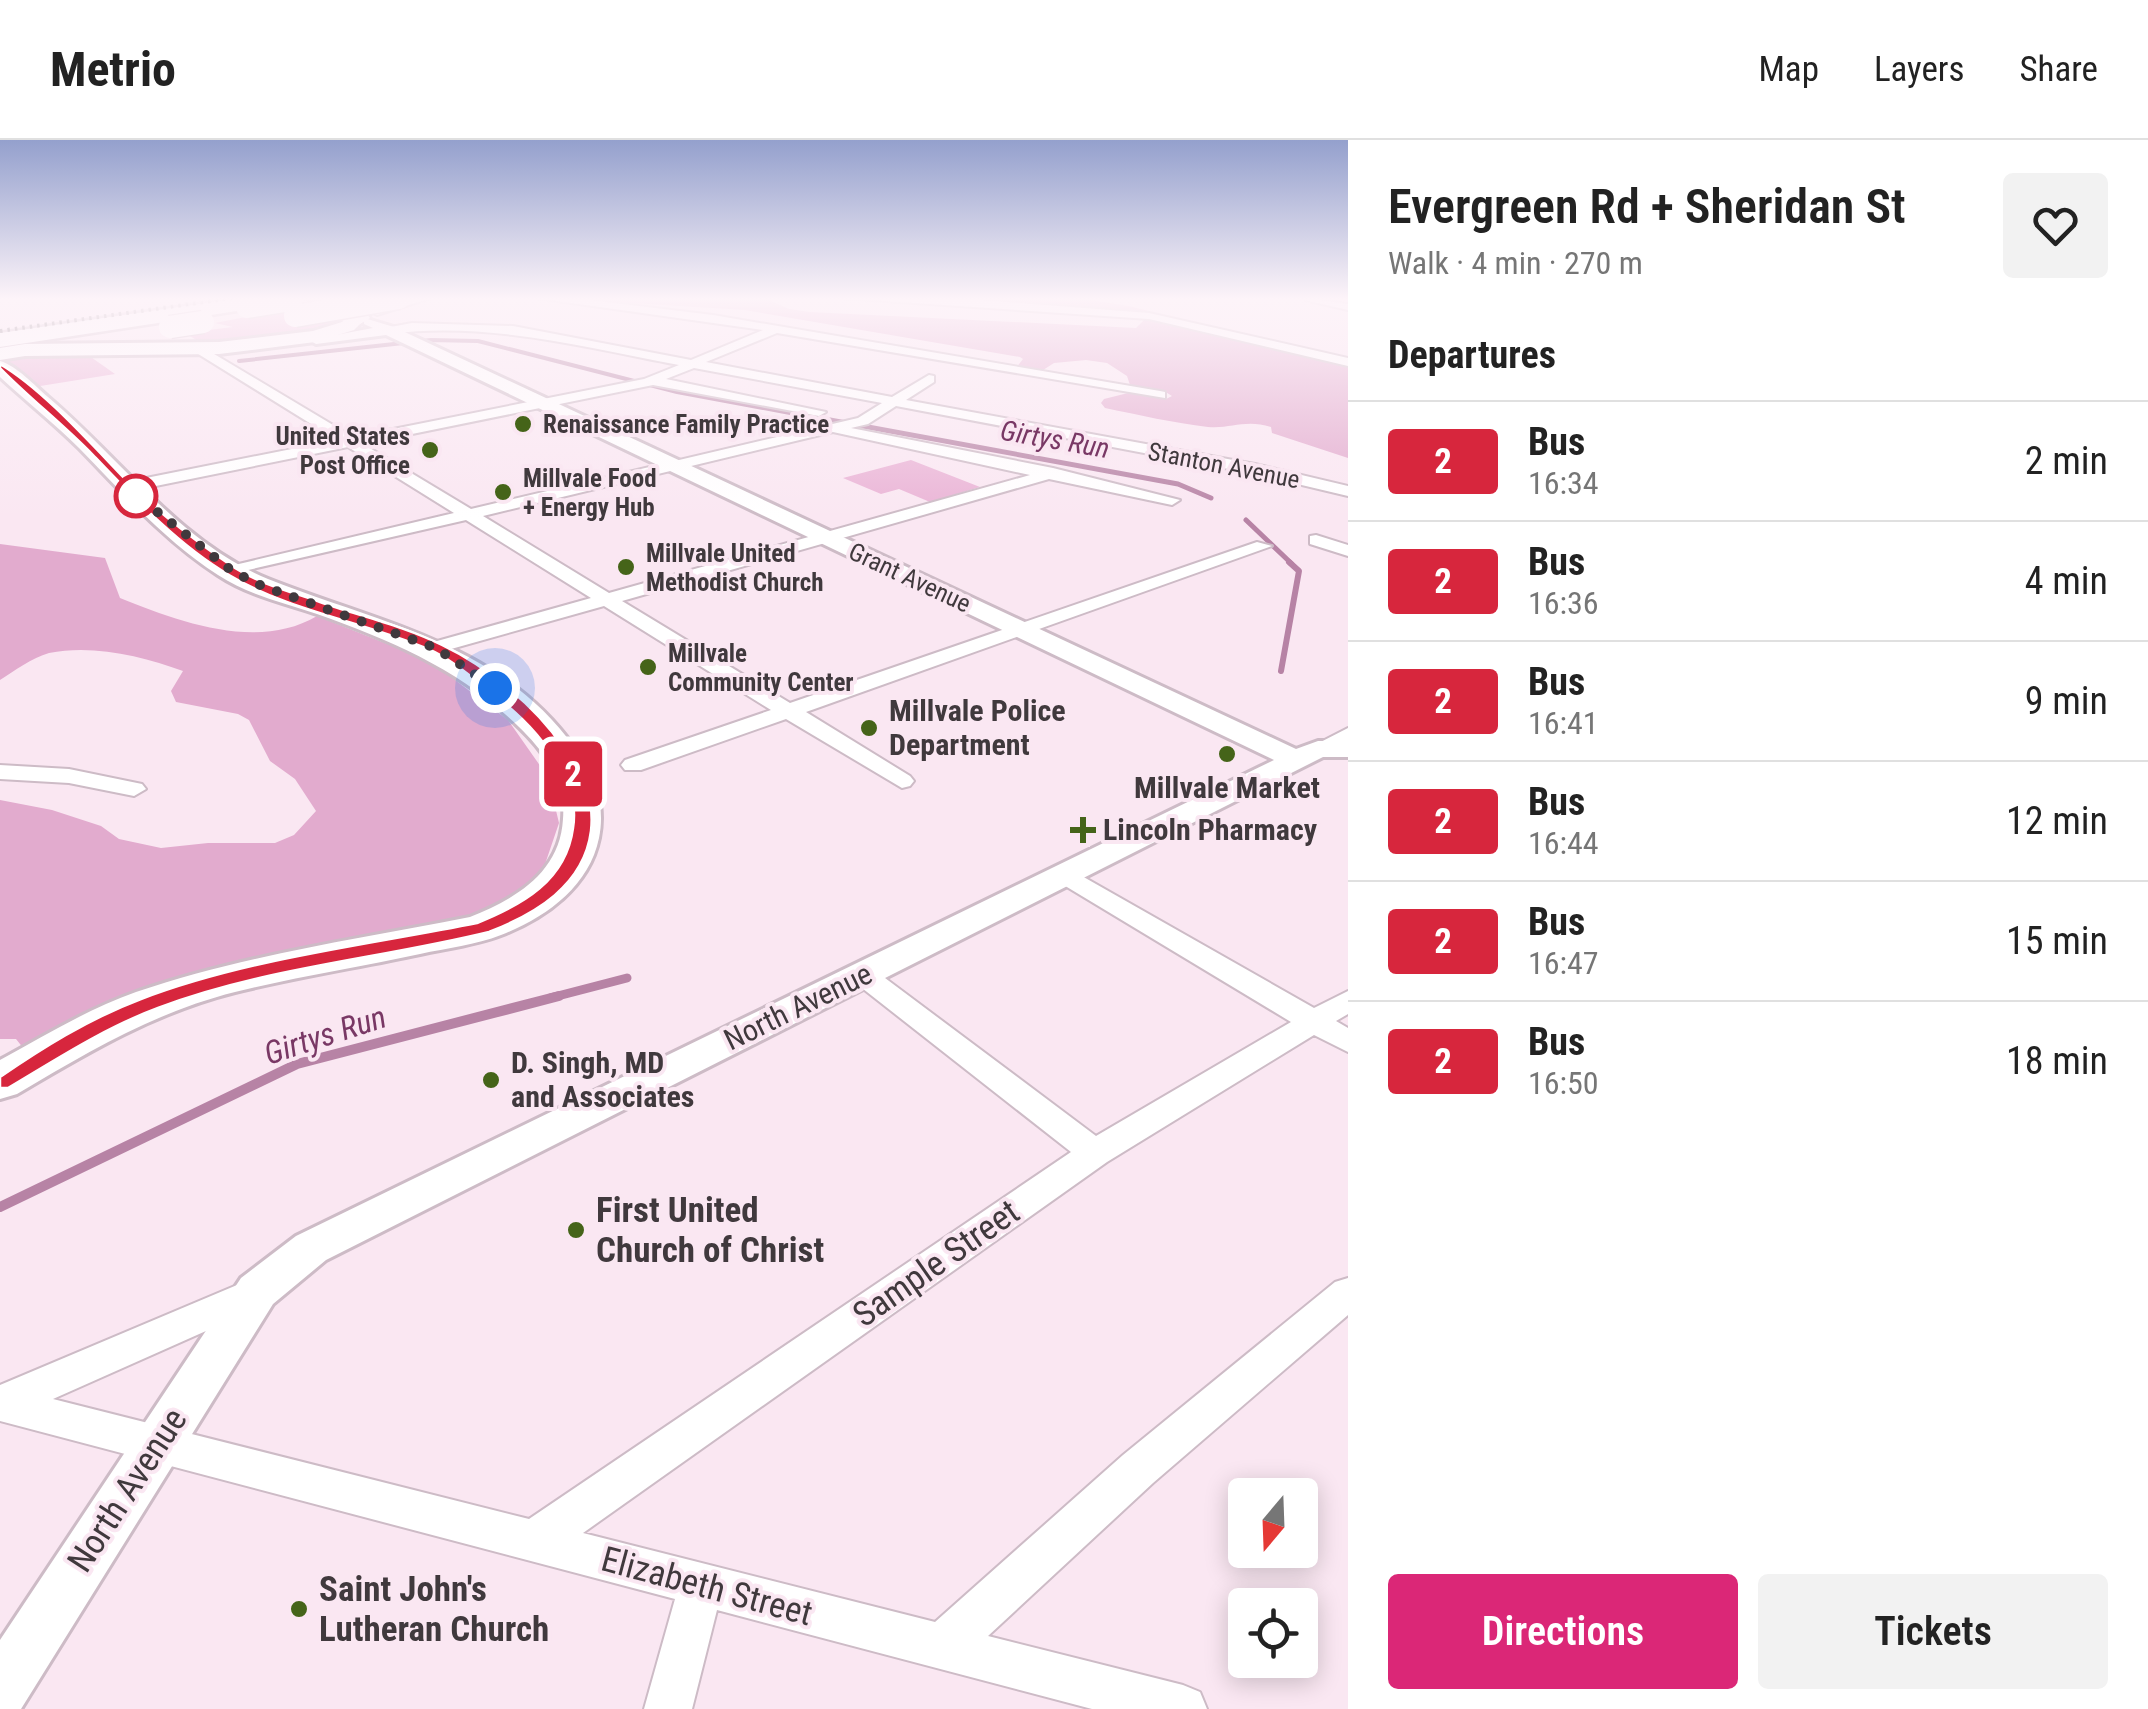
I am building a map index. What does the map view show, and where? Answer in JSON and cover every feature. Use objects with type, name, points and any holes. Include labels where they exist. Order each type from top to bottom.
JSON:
[{"type":"main road","points":[[0,1082],[101,1024],[152,1002],[226,980],[482,928],[520,913],[549,892],[566,872],[580,840],[584,814],[580,786],[558,749],[519,707],[436,648],[262,586],[232,571],[126,487],[20,371]]},
{"type":"street","points":[[242,371],[902,780]]},
{"type":"street","name":"Grant Avenue","points":[[475,371],[1022,630],[1307,755]]},
{"type":"street","points":[[126,487],[631,386],[675,371]]},
{"type":"street","name":"Stanton Avenue","points":[[733,371],[1232,465],[1348,491]]},
{"type":"street","points":[[1020,371],[1160,395]]},
{"type":"street","points":[[232,571],[874,417],[890,400],[928,379]]},
{"type":"street","points":[[651,381],[820,412]]},
{"type":"street","points":[[841,426],[1172,500]]},
{"type":"street","points":[[436,648],[1053,473]]},
{"type":"street","points":[[1316,540],[1348,551]]},
{"type":"street","points":[[633,765],[1262,546]]},
{"type":"street","name":"North Avenue","points":[[0,1690],[257,1291],[283,1266],[311,1248],[1348,735]]},
{"type":"street","points":[[1307,755],[1348,749]]},
{"type":"street","points":[[0,772],[69,776],[134,790]]},
{"type":"street","points":[[1066,875],[1348,1042]]},
{"type":"street","points":[[863,975],[1095,1153]]},
{"type":"street","name":"Sample Street","points":[[535,1541],[1095,1153],[1348,1002]]},
{"type":"street","name":"North Avenue","points":[[1,1403],[257,1291]]},
{"type":"street","points":[[942,1647],[1138,1470],[1348,1293]]},
{"type":"street","name":"Elizabeth Street","points":[[1,1403],[1183,1709]]},
{"type":"street","points":[[668,1709],[701,1585]]},
{"type":"shaded area","points":[[17,371],[115,374],[34,387]]},
{"type":"shaded area","points":[[1120,371],[1348,371],[1348,458],[1272,433],[1271,427],[1262,425],[1208,427],[1105,408],[1101,403],[1104,399],[1128,393],[1166,399],[1172,396],[1130,385],[1127,376]]},
{"type":"shaded area","points":[[911,460],[980,487],[930,502],[899,489],[881,494],[843,478]]},
{"type":"shaded area","points":[[0,544],[105,558],[120,598],[167,616],[244,632],[294,626],[317,616],[430,661],[508,720],[548,777],[559,823],[542,873],[516,898],[476,914],[166,984],[24,1049],[16,1039],[0,1039],[0,800],[52,810],[101,826],[119,839],[161,848],[275,843],[294,835],[316,811],[295,779],[270,761],[249,720],[238,714],[176,702],[171,691],[183,671],[117,653],[82,650],[49,653],[0,680]]},
{"type":"waterway","name":"Girtys Run","points":[[596,371],[677,392],[806,416]]},
{"type":"waterway","name":"Girtys Run","points":[[792,413],[1178,484],[1211,498]]},
{"type":"waterway","name":"Girtys Run","points":[[1246,520],[1292,564]]},
{"type":"waterway","name":"Girtys Run","points":[[1281,671],[1299,571],[1289,562]]},
{"type":"waterway","name":"Girtys Run","points":[[550,998],[627,978]]},
{"type":"waterway","name":"Girtys Run","points":[[0,1207],[297,1064],[559,996]]},
{"type":"bus line","name":"2","points":[[0,1082],[101,1024],[152,1002],[226,980],[482,928],[520,913],[549,892],[566,872],[580,840],[584,814],[580,786],[548,737],[519,707],[471,669],[436,648],[262,586],[232,571],[126,487],[96,452],[5,371]]},
{"type":"place","name":"Renaissance Family Practice","points":[[523,424]]},
{"type":"place","name":"United States Post Office","points":[[430,450]]},
{"type":"place","name":"Millvale Food + Energy Hub","points":[[503,492]]},
{"type":"place","name":"Millvale United Methodist Church","points":[[626,567]]},
{"type":"place","name":"Millvale Community Center","points":[[648,667]]},
{"type":"place","name":"Millvale Police Department","points":[[869,728]]},
{"type":"place","name":"Millvale Market","points":[[1227,754]]},
{"type":"place","name":"Lincoln Pharmacy","points":[[1083,830]]},
{"type":"place","name":"D. Singh, MD and Associates","points":[[491,1080]]},
{"type":"place","name":"First United Church of Christ","points":[[576,1230]]},
{"type":"place","name":"Saint John's Lutheran Church","points":[[299,1609]]},
{"type":"route","points":[[136,496],[126,487],[232,571],[262,586],[436,648],[495,688]]}]
